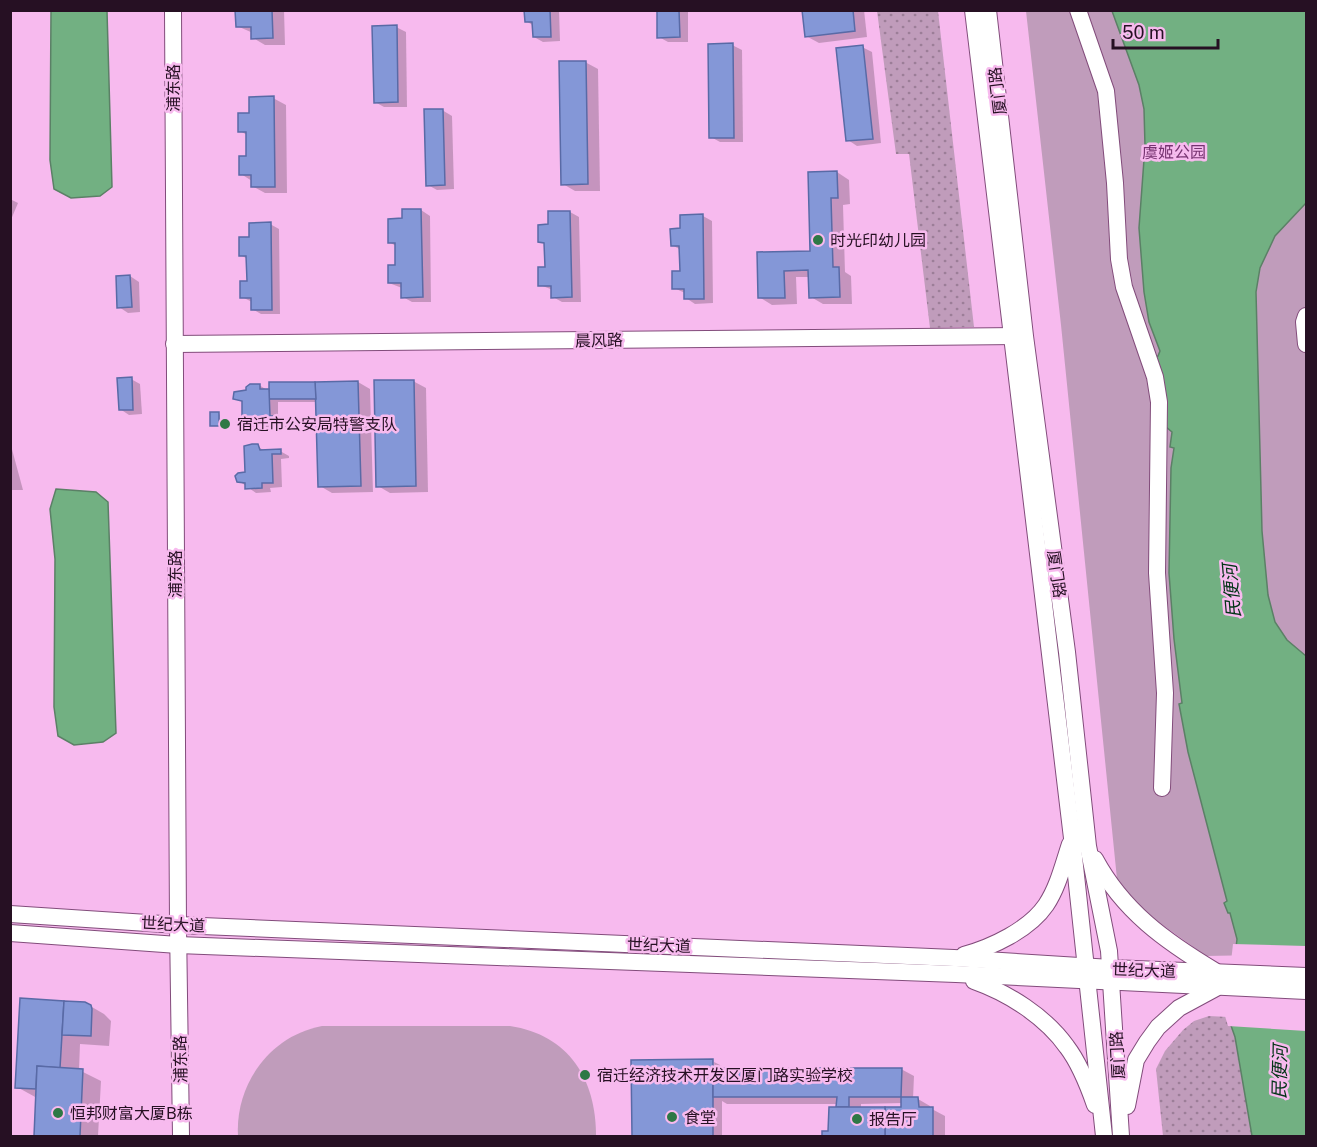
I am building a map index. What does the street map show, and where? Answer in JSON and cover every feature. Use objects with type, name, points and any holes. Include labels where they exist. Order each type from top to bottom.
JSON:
[{"type":"street","name":"浦东路","points":[[173,10],[181,1137]]},
{"type":"street","name":"厦门路","points":[[973,10],[1018,336],[1067,652],[1088,846],[1109,951],[1122,1137]]},
{"type":"street","name":"厦门路","points":[[988,10],[1018,336],[1104,1132]]},
{"type":"street","points":[[1078,10],[1107,91],[1119,259],[1124,286],[1155,377],[1159,402],[1157,573],[1165,693],[1162,788]]},
{"type":"street","points":[[1306,315],[1304,322],[1306,344]]},
{"type":"street","name":"晨风路","points":[[174,344],[1018,336]]},
{"type":"street","points":[[955,966],[1004,940],[1045,906],[1057,883],[1072,838]]},
{"type":"street","points":[[1088,846],[1105,877],[1153,930],[1223,981],[1179,1008],[1158,1027],[1147,1042],[1136,1060],[1122,1137]]},
{"type":"street","name":"世纪大道","points":[[10,914],[1223,981],[1306,992]]},
{"type":"street","name":"世纪大道","points":[[10,933],[178,945],[955,966]]},
{"type":"street","points":[[955,966],[1030,1010],[1067,1046],[1084,1076],[1104,1132]]},
{"type":"street","name":"世纪大道","points":[[1223,981],[1306,976]]},
{"type":"green space","points":[[877,11],[938,11],[974,327],[930,328],[909,154],[896,154]]},
{"type":"green space","name":"虞姬公园","points":[[1026,11],[1306,11],[1306,954],[1206,956],[1143,911],[1117,879],[1061,325]]},
{"type":"green space","points":[[1209,1016],[1228,1017],[1235,1037],[1252,1136],[1163,1136],[1156,1069],[1165,1051],[1183,1030],[1194,1021]]},
{"type":"green space","points":[[322,1026],[510,1026],[531,1031],[548,1039],[575,1063],[591,1096],[596,1136],[238,1136],[242,1099],[249,1081],[259,1066],[286,1040]]},
{"type":"water","points":[[51,11],[107,11],[112,187],[100,196],[71,198],[54,189],[50,160]]},
{"type":"water","name":"民便河","points":[[1112,11],[1306,11],[1306,203],[1275,236],[1260,268],[1256,292],[1262,531],[1268,595],[1275,622],[1287,640],[1306,656],[1306,1136],[1252,1136],[1235,1037],[1228,1017],[1237,939],[1230,913],[1224,903],[1227,901],[1188,752],[1179,704],[1182,703],[1169,573],[1171,468],[1174,448],[1170,447],[1172,432],[1165,426],[1154,357],[1158,356],[1160,351],[1149,322],[1139,228],[1145,146],[1144,109],[1139,85]]},
{"type":"water","points":[[56,489],[96,492],[108,502],[116,733],[103,742],[74,745],[58,736],[54,707],[55,559],[50,509]]},
{"type":"pier","points":[[1233,944],[1306,946],[1306,1031],[1228,1026],[1225,1016]]},
{"type":"building","points":[[235,10],[272,10],[273,38],[251,39],[251,27],[236,27]]},
{"type":"building","points":[[524,10],[550,10],[551,37],[533,37],[532,22],[525,22]]},
{"type":"building","points":[[657,10],[679,10],[680,37],[657,38]]},
{"type":"building","points":[[802,10],[853,10],[855,31],[805,37]]},
{"type":"building","points":[[397,25],[398,102],[374,103],[372,26]]},
{"type":"building","points":[[733,43],[734,138],[709,138],[708,44]]},
{"type":"building","points":[[863,45],[873,139],[846,141],[836,48]]},
{"type":"building","points":[[559,61],[586,61],[588,184],[561,185]]},
{"type":"building","points":[[274,96],[275,187],[251,187],[251,175],[239,175],[239,156],[246,156],[246,132],[238,132],[238,113],[249,113],[249,97]]},
{"type":"building","points":[[424,109],[443,109],[445,185],[426,186]]},
{"type":"building","points":[[837,171],[838,198],[831,198],[833,267],[839,267],[840,297],[809,298],[808,270],[784,271],[785,298],[758,298],[757,252],[810,251],[808,172]]},
{"type":"building","points":[[402,209],[421,209],[423,297],[401,298],[401,283],[388,283],[388,265],[395,265],[395,243],[388,243],[388,219],[402,218]]},
{"type":"building","points":[[548,211],[570,211],[572,297],[551,298],[551,286],[538,286],[538,267],[545,267],[544,243],[538,242],[538,225],[548,224]]},
{"type":"building","points":[[703,214],[704,299],[684,299],[684,289],[672,289],[672,271],[680,271],[679,246],[671,246],[670,229],[680,228],[680,215]]},
{"type":"building","points":[[271,222],[272,310],[251,310],[251,298],[240,298],[240,281],[247,281],[246,256],[239,256],[239,237],[249,237],[249,223]]},
{"type":"building","points":[[130,275],[132,307],[117,308],[116,276]]},
{"type":"building","points":[[132,377],[133,410],[119,410],[117,378]]},
{"type":"building","points":[[374,380],[414,380],[416,486],[376,487]]},
{"type":"building","points":[[358,381],[361,486],[318,487],[315,382]]},
{"type":"building","points":[[269,382],[315,382],[316,399],[269,399]]},
{"type":"building","points":[[250,384],[260,384],[260,389],[269,389],[270,416],[278,416],[279,422],[257,422],[254,427],[242,427],[242,401],[233,399],[234,392],[246,390]]},
{"type":"building","points":[[210,412],[219,412],[219,426],[210,426]]},
{"type":"building","points":[[258,444],[260,450],[281,449],[281,454],[272,454],[273,483],[262,483],[262,488],[245,489],[245,483],[237,482],[235,476],[245,472],[244,446]]},
{"type":"building","points":[[20,998],[64,1001],[60,1068],[37,1066],[36,1089],[15,1088]]},
{"type":"building","points":[[64,1001],[85,1002],[91,1005],[91,1036],[62,1035]]},
{"type":"building","name":"食堂","points":[[713,1059],[713,1136],[632,1136],[631,1060]]},
{"type":"building","name":"恒邦财富大厦B栋","points":[[37,1066],[83,1069],[80,1136],[34,1136]]},
{"type":"building","points":[[713,1068],[902,1068],[901,1097],[849,1097],[849,1107],[836,1107],[837,1097],[713,1097]]},
{"type":"building","points":[[901,1097],[918,1097],[919,1107],[933,1107],[933,1136],[885,1136],[885,1107],[901,1107]]},
{"type":"building","name":"报告厅","points":[[829,1107],[885,1107],[885,1136],[822,1136],[822,1131],[828,1131]]},
{"type":"place","name":"时光印幼儿园","points":[[818,240]]},
{"type":"place","name":"宿迁市公安局特警支队","points":[[225,424]]},
{"type":"place","name":"宿迁经济技术开发区厦门路实验学校","points":[[585,1075]]},
{"type":"place","name":"恒邦财富大厦B栋","points":[[58,1113]]},
{"type":"place","name":"食堂","points":[[672,1117]]},
{"type":"place","name":"报告厅","points":[[857,1119]]}]
